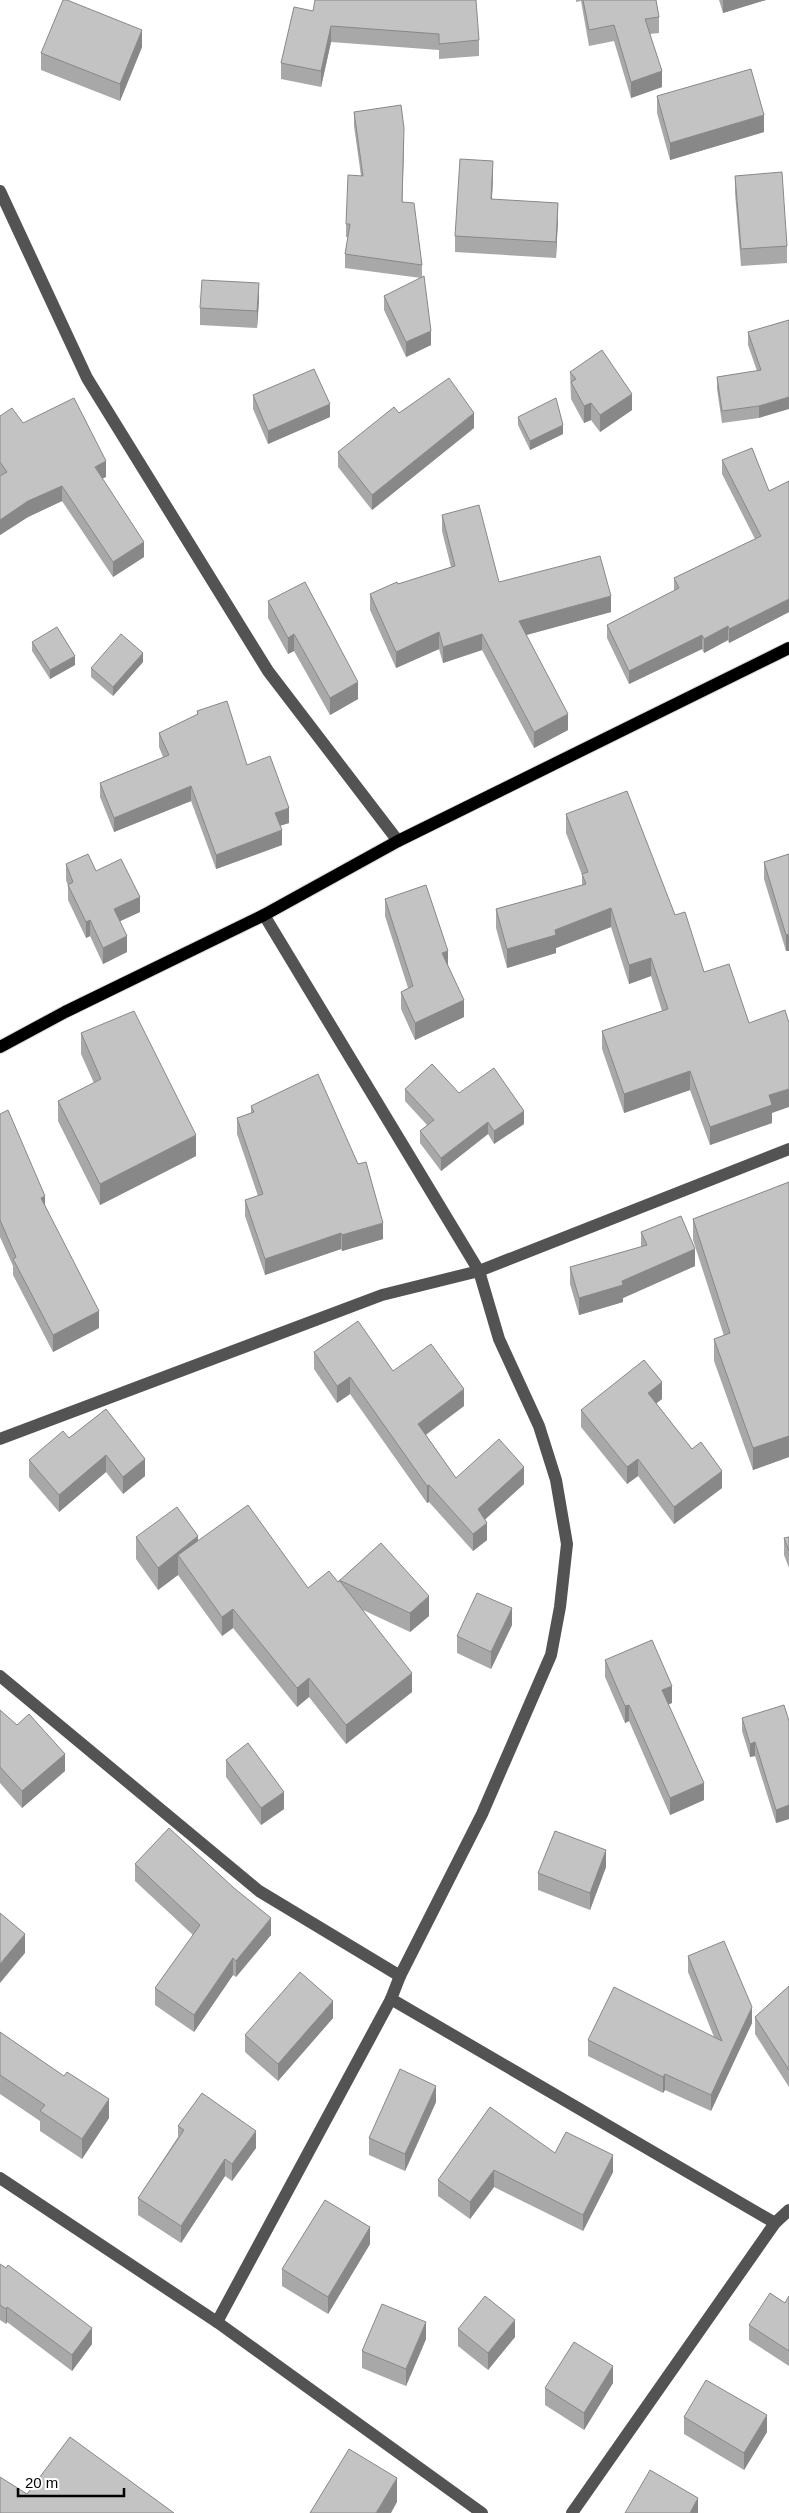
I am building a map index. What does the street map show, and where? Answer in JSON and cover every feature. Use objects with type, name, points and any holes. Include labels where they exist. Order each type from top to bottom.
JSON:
[{"type":"main road","points":[[0,1047],[65,1012],[264,915],[398,841],[789,648]]},
{"type":"street","points":[[0,191],[87,378],[268,670],[398,841]]},
{"type":"street","points":[[217,2322],[391,1998],[400,1976],[482,1814],[551,1655],[567,1544],[556,1480],[539,1426],[499,1338],[479,1271],[264,915]]},
{"type":"street","points":[[0,1439],[382,1295],[479,1271],[789,1149]]},
{"type":"street","points":[[0,1676],[259,1890],[400,1976]]},
{"type":"street","points":[[391,1998],[775,2223]]},
{"type":"street","points":[[0,2178],[217,2322],[482,2513]]},
{"type":"street","points":[[572,2513],[775,2223],[789,2210]]},
{"type":"building","points":[[63,0],[142,30],[120,84],[41,53]]},
{"type":"building","points":[[315,0],[476,0],[479,40],[439,44],[439,34],[331,26],[321,71],[281,63],[294,7],[313,11]]},
{"type":"building","points":[[583,0],[656,0],[659,17],[645,19],[662,71],[631,82],[614,25],[589,30]]},
{"type":"building","points":[[751,69],[764,115],[670,143],[657,96]]},
{"type":"building","points":[[401,105],[404,128],[402,202],[414,203],[422,265],[345,254],[350,224],[346,224],[348,175],[363,176],[354,112]]},
{"type":"building","points":[[460,159],[493,161],[491,199],[558,203],[556,242],[455,236]]},
{"type":"building","points":[[782,172],[787,246],[741,249],[735,176]]},
{"type":"building","points":[[424,276],[431,331],[406,342],[384,296]]},
{"type":"building","points":[[202,280],[259,283],[257,311],[200,308]]},
{"type":"building","points":[[789,320],[789,397],[759,406],[722,411],[717,377],[761,370],[748,332]]},
{"type":"building","points":[[602,350],[632,394],[600,415],[591,403],[584,406],[571,382],[576,379],[570,372]]},
{"type":"building","points":[[314,369],[330,404],[268,431],[253,395]]},
{"type":"building","points":[[449,378],[474,413],[372,495],[338,452],[394,407],[399,413]]},
{"type":"building","points":[[74,398],[106,461],[95,467],[144,542],[113,562],[62,486],[28,501],[0,520],[0,476],[7,472],[0,462],[0,416],[12,408],[23,423]]},
{"type":"building","points":[[556,398],[563,425],[530,441],[518,417]]},
{"type":"building","points":[[752,448],[769,491],[789,481],[789,599],[729,629],[728,626],[704,639],[702,635],[629,671],[607,625],[679,588],[674,578],[761,536],[722,460]]},
{"type":"building","points":[[479,505],[499,582],[600,556],[611,596],[519,621],[568,714],[534,732],[482,634],[443,647],[439,632],[396,652],[370,594],[397,582],[398,584],[455,566],[442,515]]},
{"type":"building","points":[[305,582],[358,682],[330,698],[294,634],[288,638],[268,601]]},
{"type":"building","points":[[57,627],[75,656],[50,670],[32,642]]},
{"type":"building","points":[[121,634],[143,653],[113,687],[91,668]]},
{"type":"building","points":[[227,701],[247,765],[270,756],[289,808],[275,813],[282,830],[216,855],[191,786],[114,818],[100,783],[169,755],[159,733],[198,714],[197,711]]},
{"type":"building","points":[[627,791],[675,915],[685,912],[704,972],[729,964],[749,1023],[785,1010],[789,1023],[789,1089],[769,1095],[772,1105],[710,1127],[690,1071],[624,1094],[602,1031],[668,1009],[651,958],[629,965],[611,908],[555,930],[556,935],[507,949],[496,909],[586,884],[582,874],[588,872],[566,814]]},
{"type":"building","points":[[88,854],[96,871],[121,859],[140,897],[114,909],[127,936],[103,948],[90,920],[86,922],[68,885],[73,882],[66,864]]},
{"type":"building","points":[[789,854],[789,934],[786,935],[764,862]]},
{"type":"building","points":[[426,885],[448,951],[442,953],[464,1000],[415,1023],[401,992],[413,986],[385,899]]},
{"type":"building","points":[[134,1011],[196,1135],[100,1184],[58,1101],[101,1079],[81,1033]]},
{"type":"building","points":[[432,1064],[459,1093],[494,1068],[524,1111],[494,1131],[488,1122],[441,1158],[420,1131],[434,1120],[405,1089]]},
{"type":"building","points":[[318,1074],[358,1164],[366,1162],[383,1223],[342,1235],[341,1233],[265,1259],[245,1200],[263,1194],[237,1118],[254,1112],[251,1106]]},
{"type":"building","points":[[8,1110],[45,1196],[41,1198],[99,1311],[53,1335],[13,1259],[16,1257],[0,1220],[0,1114]]},
{"type":"building","points":[[789,1182],[789,1436],[753,1448],[714,1339],[730,1333],[693,1219]]},
{"type":"building","points":[[681,1216],[695,1249],[622,1281],[623,1285],[579,1298],[570,1267],[647,1245],[641,1232]]},
{"type":"building","points":[[358,1321],[393,1371],[431,1344],[464,1389],[418,1424],[456,1478],[499,1439],[524,1467],[478,1509],[487,1523],[473,1534],[429,1485],[427,1486],[350,1377],[337,1386],[314,1352]]},
{"type":"building","points":[[644,1360],[662,1382],[648,1393],[692,1449],[701,1442],[722,1471],[674,1507],[638,1459],[627,1467],[581,1410]]},
{"type":"building","points":[[106,1409],[145,1459],[123,1477],[106,1455],[59,1495],[29,1460],[63,1431],[69,1438]]},
{"type":"building","points":[[248,1505],[308,1588],[329,1571],[338,1582],[340,1581],[412,1673],[346,1725],[309,1678],[297,1688],[233,1609],[222,1617],[178,1555]]},
{"type":"building","points":[[177,1507],[198,1536],[158,1568],[136,1537]]},
{"type":"building","points":[[789,1537],[789,1551],[784,1538]]},
{"type":"building","points":[[381,1543],[429,1596],[410,1613],[340,1580]]},
{"type":"building","points":[[477,1593],[512,1608],[491,1652],[457,1636]]},
{"type":"building","points":[[652,1640],[672,1686],[662,1690],[704,1783],[670,1798],[629,1705],[625,1706],[605,1660]]},
{"type":"building","points":[[784,1705],[789,1721],[789,1805],[776,1810],[755,1742],[750,1744],[742,1718]]},
{"type":"building","points":[[0,1710],[17,1725],[29,1714],[65,1754],[22,1791],[0,1767]]},
{"type":"building","points":[[248,1743],[284,1792],[261,1808],[226,1760]]},
{"type":"building","points":[[169,1828],[234,1888],[271,1918],[236,1961],[233,1958],[194,2015],[155,1988],[200,1925],[135,1864]]},
{"type":"building","points":[[555,1831],[606,1850],[590,1893],[538,1873]]},
{"type":"building","points":[[0,1913],[25,1934],[0,1964]]},
{"type":"building","points":[[724,1941],[752,2007],[711,2095],[665,2074],[663,2077],[588,2040],[614,1987],[722,2041],[688,1956]]},
{"type":"building","points":[[300,1972],[333,2001],[278,2064],[245,2035]]},
{"type":"building","points":[[789,1986],[789,2070],[755,2017]]},
{"type":"building","points":[[0,2032],[64,2076],[67,2072],[109,2099],[82,2139],[40,2111],[45,2105],[0,2075]]},
{"type":"building","points":[[400,2069],[436,2086],[405,2154],[369,2138]]},
{"type":"building","points":[[202,2093],[256,2131],[232,2164],[225,2159],[181,2226],[138,2198],[184,2130],[178,2126]]},
{"type":"building","points":[[490,2107],[555,2153],[566,2132],[613,2155],[583,2215],[494,2170],[470,2202],[438,2180]]},
{"type":"building","points":[[325,2200],[370,2227],[328,2297],[282,2269]]},
{"type":"building","points":[[0,2264],[6,2268],[8,2265],[92,2328],[72,2355],[7,2307],[6,2309],[0,2305]]},
{"type":"building","points":[[770,2293],[785,2303],[789,2296],[789,2351],[749,2325]]},
{"type":"building","points":[[485,2296],[515,2320],[488,2353],[458,2329]]},
{"type":"building","points":[[382,2304],[426,2322],[406,2369],[362,2351]]},
{"type":"building","points":[[574,2342],[613,2366],[584,2413],[545,2388]]},
{"type":"building","points":[[706,2380],[767,2415],[744,2453],[684,2417]]},
{"type":"building","points":[[70,2437],[174,2513],[0,2513],[0,2477],[27,2494]]},
{"type":"building","points":[[349,2449],[397,2478],[376,2513],[310,2513]]},
{"type":"building","points":[[650,2470],[698,2498],[690,2513],[625,2513]]}]
